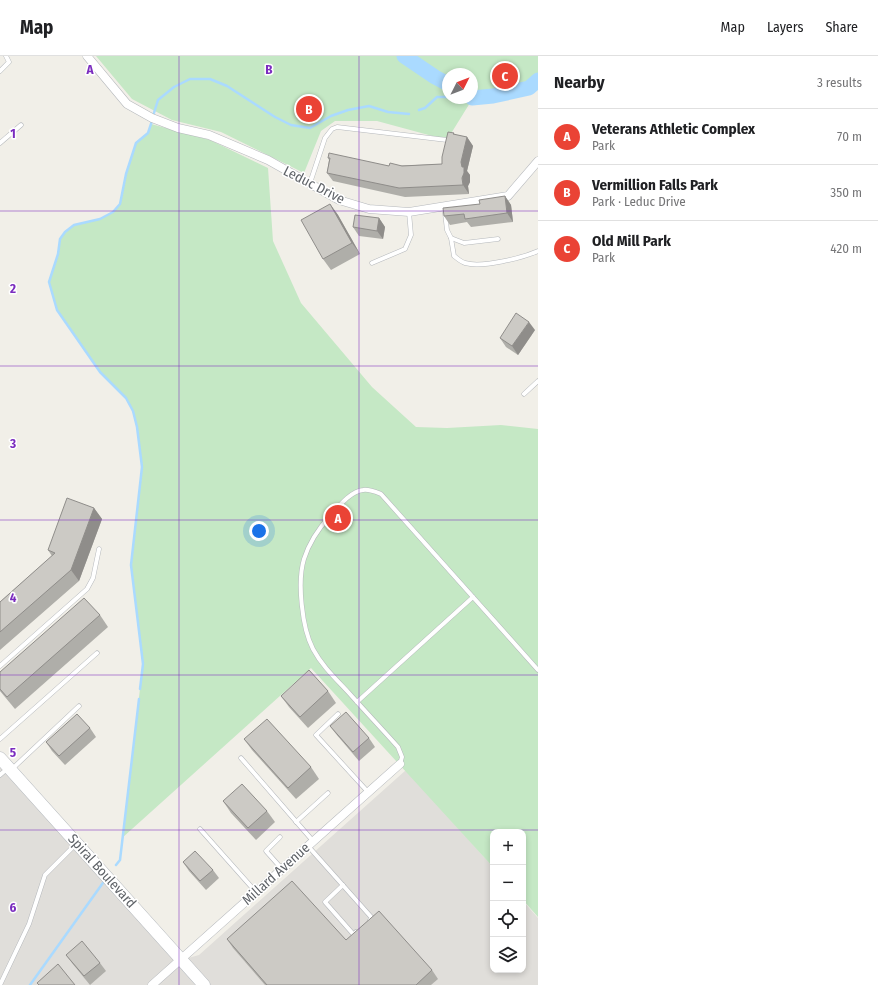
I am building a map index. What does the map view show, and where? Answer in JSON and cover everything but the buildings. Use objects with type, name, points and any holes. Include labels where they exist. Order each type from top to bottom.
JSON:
[{"type":"street","name":"Leduc Drive","points":[[88,56],[127,104],[152,118],[178,128],[209,135],[268,160],[339,200],[369,209],[409,212],[508,196],[538,161]]},
{"type":"street","name":"Spiral Boulevard","points":[[0,758],[7,771],[77,844],[204,985]]},
{"type":"street","name":"Millard Avenue","points":[[152,985],[400,764]]},
{"type":"lane","points":[[0,71],[9,62],[6,56]]},
{"type":"lane","points":[[0,143],[21,125]]},
{"type":"lane","points":[[310,184],[325,138],[332,129],[337,127],[447,140]]},
{"type":"lane","points":[[444,207],[447,230],[452,238],[454,256],[464,263],[485,264],[527,255],[538,251]]},
{"type":"lane","points":[[372,263],[405,249],[411,235],[409,212]]},
{"type":"lane","points":[[452,238],[464,243],[498,239]]},
{"type":"lane","points":[[524,394],[538,381]]},
{"type":"lane","points":[[400,764],[402,757],[398,747],[324,666],[312,647],[304,625],[301,602],[303,560],[310,544],[320,528],[348,498],[356,492],[364,490],[381,494],[538,670]]},
{"type":"lane","points":[[0,666],[87,589],[93,578],[99,549]]},
{"type":"lane","points":[[357,702],[473,597]]},
{"type":"lane","points":[[0,739],[97,653]]},
{"type":"lane","points":[[7,771],[79,706]]},
{"type":"lane","points":[[338,714],[316,735],[368,792]]},
{"type":"lane","points":[[241,758],[296,822],[310,844],[372,918],[368,922]]},
{"type":"lane","points":[[296,822],[328,793]]},
{"type":"lane","points":[[200,829],[257,892]]},
{"type":"lane","points":[[280,837],[266,851],[282,869]]},
{"type":"lane","points":[[0,985],[29,924],[45,874],[77,844]]},
{"type":"lane","points":[[343,885],[325,902],[354,935],[358,930]]},
{"type":"shaded area","points":[[0,758],[181,960],[199,955],[406,770],[490,864],[490,973],[526,973],[526,904],[538,918],[538,985],[0,985]]},
{"type":"green space","points":[[96,56],[538,56],[538,80],[529,88],[493,96],[478,98],[478,68],[442,68],[442,104],[469,104],[447,140],[377,121],[335,121],[321,131],[304,173],[221,132],[172,120],[132,99]]},
{"type":"green space","points":[[151,124],[210,140],[268,168],[273,241],[301,303],[372,387],[416,427],[447,428],[501,425],[538,429],[538,917],[526,903],[526,829],[490,829],[490,864],[311,668],[122,838],[143,664],[131,565],[142,467],[137,427],[133,411],[126,398],[100,372],[57,310],[49,282],[58,254],[60,239],[65,232],[74,225],[100,219],[113,212],[120,204],[126,174],[136,143],[148,133]]},
{"type":"waterway","points":[[404,56],[442,81]]},
{"type":"waterway","points":[[153,116],[158,100],[174,87],[190,79],[210,79],[227,86],[275,117],[291,125],[310,128],[331,116],[348,110],[369,106],[388,112],[409,114]]},
{"type":"waterway","points":[[478,97],[493,96],[529,88],[538,80]]},
{"type":"waterway","points":[[419,110],[425,108],[437,97],[442,97]]},
{"type":"waterway","points":[[140,689],[143,664],[131,565],[142,467],[137,427],[133,411],[126,398],[100,372],[57,310],[49,282],[58,254],[60,239],[65,232],[74,225],[100,219],[113,212],[120,204],[126,174],[136,143],[148,133],[152,121]]},
{"type":"waterway","points":[[116,865],[120,860],[139,699]]},
{"type":"waterway","points":[[30,985],[105,880]]},
{"type":"place","name":"Old Mill Park","points":[[505,76]]},
{"type":"place","name":"Vermillion Falls Park","points":[[309,109]]},
{"type":"place","name":"Veterans Athletic Complex","points":[[338,518]]}]
